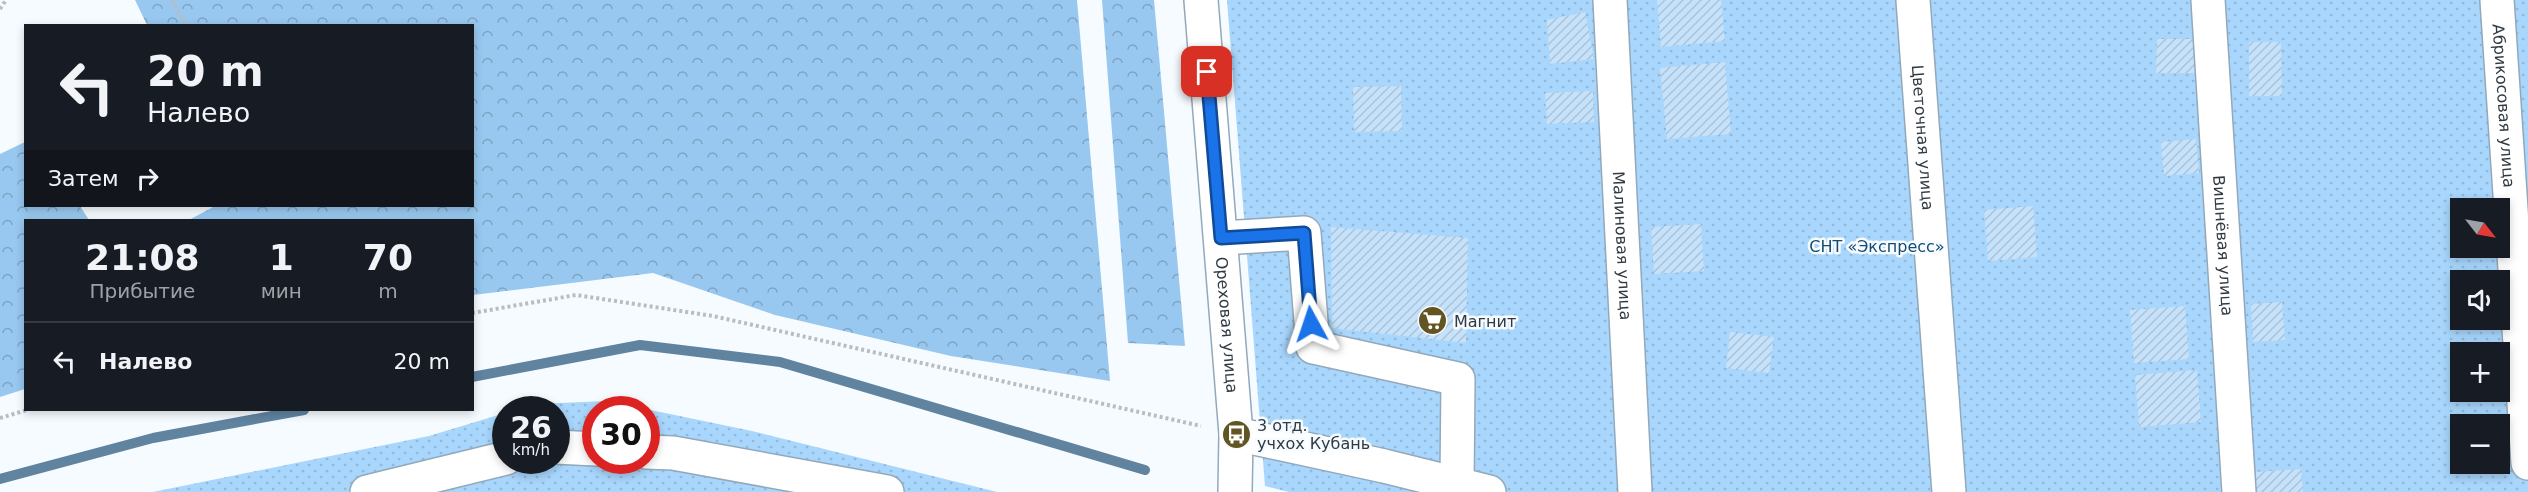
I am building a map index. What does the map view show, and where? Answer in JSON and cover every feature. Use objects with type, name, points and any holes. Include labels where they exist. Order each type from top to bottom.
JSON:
[{"type":"street","name":"Ореховая улица","points":[[1201,0],[1236,434],[1235,492]]},
{"type":"street","name":"Малиновая улица","points":[[1610,0],[1635,492]]},
{"type":"street","name":"Цветочная улица","points":[[1913,0],[1949,492]]},
{"type":"street","name":"Вишнёвая улица","points":[[2208,0],[2239,492]]},
{"type":"street","name":"Абрикосовая улица","points":[[2497,0],[2528,463]]},
{"type":"street","points":[[1221,238],[1304,233],[1313,347],[1458,379],[1457,484]]},
{"type":"street","points":[[1236,434],[1384,466],[1489,492]]},
{"type":"street","points":[[660,453],[673,453],[813,485],[887,492]]},
{"type":"street","points":[[367,492],[492,461]]},
{"type":"path","points":[[0,9],[6,0]]},
{"type":"path","points":[[172,0],[186,24]]},
{"type":"path","points":[[474,313],[576,296],[713,316],[1236,434]]},
{"type":"path","points":[[0,418],[24,411]]},
{"type":"green space","points":[[135,0],[1077,0],[1110,381],[951,356],[775,315],[653,273],[474,295],[474,219],[191,219],[213,207],[474,207],[474,24],[147,24]]},
{"type":"green space","points":[[1102,0],[1154,0],[1185,346],[1128,343]]},
{"type":"green space","name":"СНТ «Экспресс»","points":[[1227,0],[2528,0],[2528,492],[1289,492],[1265,486]]},
{"type":"green space","points":[[24,142],[24,207],[81,207],[88,219],[24,219],[24,389],[0,397],[0,154]]},
{"type":"green space","points":[[582,402],[582,474],[660,474],[660,412],[752,431],[997,492],[153,492],[429,436],[492,417],[492,474],[570,474],[570,403]]},
{"type":"building","points":[[1657,0],[1721,0],[1725,41],[1661,47]]},
{"type":"building","points":[[1585,12],[1594,59],[1550,64],[1547,20]]},
{"type":"building","points":[[2157,39],[2196,39],[2196,73],[2156,73]]},
{"type":"building","points":[[2249,42],[2281,42],[2282,96],[2249,96]]},
{"type":"building","points":[[1725,62],[1731,134],[1667,139],[1660,68]]},
{"type":"building","points":[[1401,86],[1402,131],[1354,132],[1353,87]]},
{"type":"building","points":[[1593,91],[1594,122],[1547,124],[1545,93]]},
{"type":"building","points":[[2196,139],[2199,173],[2164,176],[2161,142]]},
{"type":"building","points":[[2033,206],[2037,257],[1988,261],[1984,210]]},
{"type":"building","points":[[1701,224],[1704,271],[1654,274],[1651,227]]},
{"type":"building","points":[[1331,227],[1468,238],[1466,343],[1332,328]]},
{"type":"building","points":[[2282,302],[2285,340],[2253,342],[2251,304]]},
{"type":"building","points":[[2185,306],[2189,359],[2134,363],[2130,310]]},
{"type":"building","points":[[1730,332],[1774,337],[1769,373],[1726,368]]},
{"type":"building","points":[[2197,370],[2201,422],[2139,427],[2135,375]]},
{"type":"building","points":[[2301,469],[2303,492],[2256,492],[2255,472]]},
{"type":"waterway","points":[[474,377],[640,345],[780,362],[1145,470]]},
{"type":"waterway","points":[[0,479],[153,438],[299,411]]},
{"type":"place","name":"Магнит","points":[[1433,321]]},
{"type":"place","name":"3 отд. учхох Кубань","points":[[1236,434]]},
{"type":"route","points":[[1207,72],[1221,238],[1304,233],[1311,324]]}]
